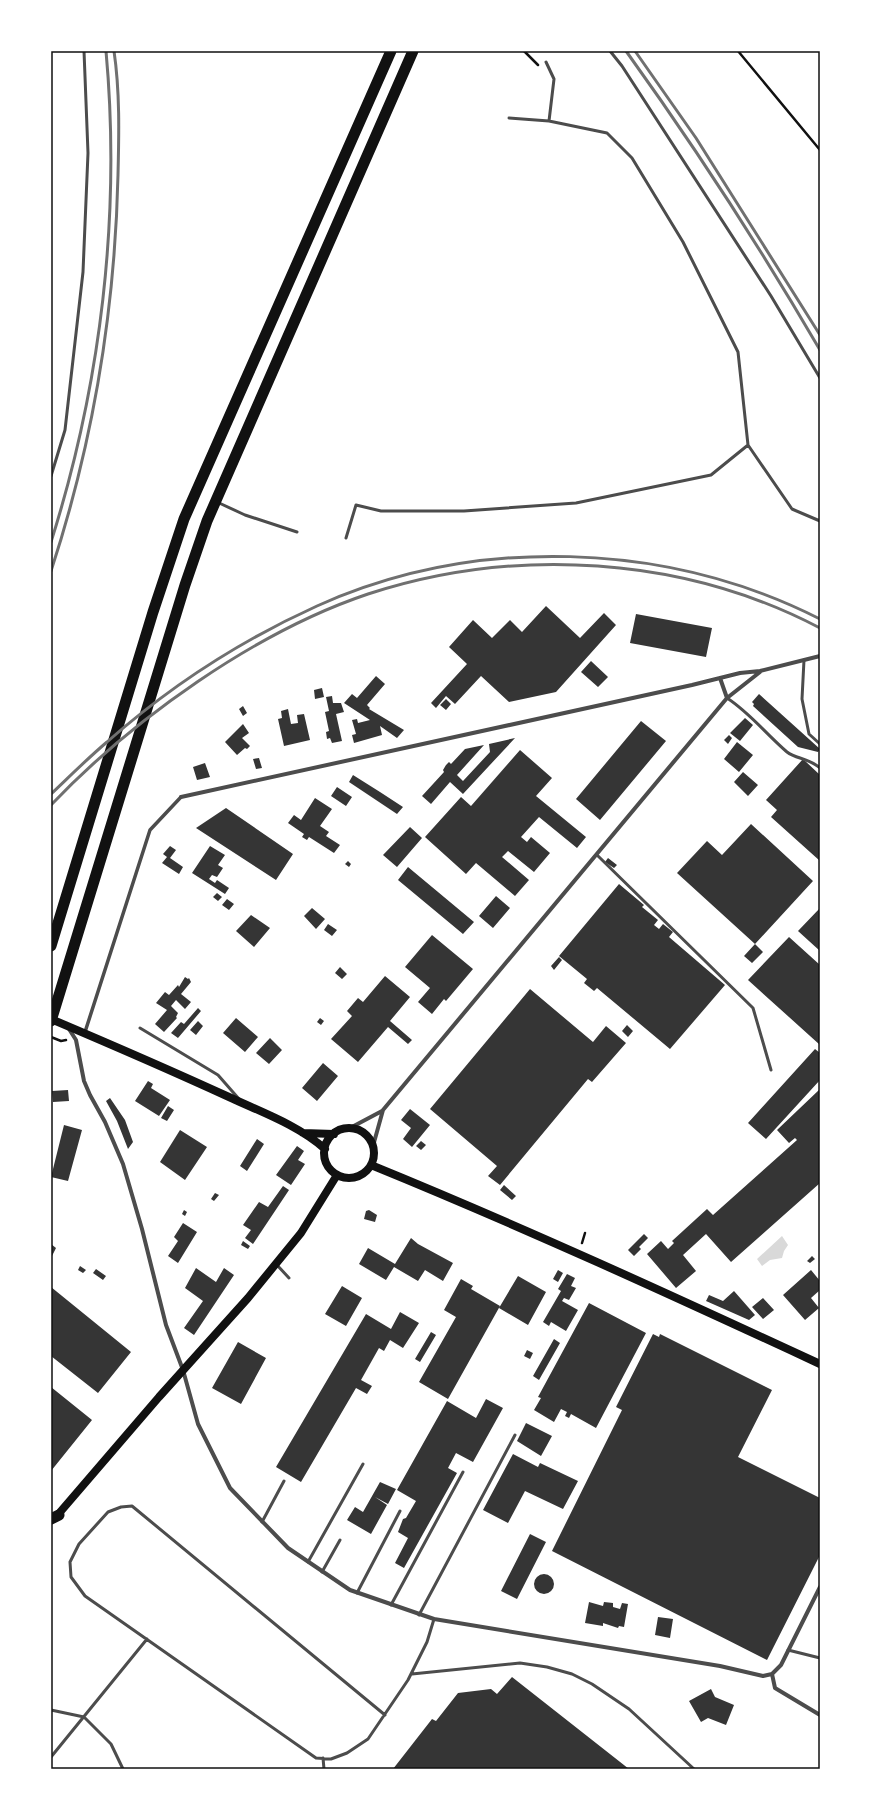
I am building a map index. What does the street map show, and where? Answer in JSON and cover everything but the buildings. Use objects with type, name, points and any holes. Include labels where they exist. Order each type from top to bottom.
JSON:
[{"type":"highway","points":[[51,946],[151,620],[184,519],[391,51]]},
{"type":"highway","points":[[51,1020],[185,585],[216,501],[413,51]]},
{"type":"main road","points":[[51,1020],[85,1032],[244,1104],[303,1133],[325,1149]]},
{"type":"main road","points":[[350,1128],[362,1132],[370,1140],[373,1146],[373,1159],[371,1165],[366,1171],[356,1177],[344,1178],[337,1175],[327,1164],[325,1149],[326,1143],[338,1130],[350,1128]]},
{"type":"main road","points":[[303,1133],[334,1134]]},
{"type":"main road","points":[[371,1165],[474,1207],[820,1364]]},
{"type":"main road","points":[[51,1524],[55,1517],[183,1370],[248,1298],[301,1233],[337,1175]]},
{"type":"street","points":[[85,1032],[150,830],[181,798],[740,673],[760,671],[820,656]]},
{"type":"street","points":[[350,1128],[382,1110],[727,698],[760,671]]},
{"type":"street","points":[[720,678],[727,698]]},
{"type":"street","points":[[67,1026],[76,1040],[84,1081],[123,1164],[142,1228],[166,1325],[183,1370],[198,1424],[230,1488],[288,1548],[350,1590],[434,1619],[720,1666],[763,1676],[772,1674],[780,1665],[820,1587]]},
{"type":"street","points":[[373,1146],[382,1110]]},
{"type":"street","points":[[772,1674],[775,1688],[820,1715]]},
{"type":"lane","points":[[51,476],[65,430],[83,272],[88,153],[84,51]]},
{"type":"lane","points":[[610,51],[622,66],[767,289],[820,378]]},
{"type":"lane","points":[[546,62],[554,79],[549,121]]},
{"type":"lane","points":[[510,118],[549,121],[607,133],[632,158],[683,242],[738,352],[748,445],[792,509],[820,520]]},
{"type":"lane","points":[[346,538],[356,505],[381,511],[464,511],[576,503],[711,475],[748,445]]},
{"type":"lane","points":[[216,501],[245,514],[297,532]]},
{"type":"lane","points":[[804,660],[802,699],[809,734],[820,744]]},
{"type":"lane","points":[[727,698],[744,709],[789,753],[812,761],[820,768]]},
{"type":"lane","points":[[597,855],[753,1008],[771,1070]]},
{"type":"lane","points":[[140,1028],[218,1075],[244,1104]]},
{"type":"lane","points":[[276,1263],[289,1278]]},
{"type":"lane","points":[[419,1614],[515,1435]]},
{"type":"lane","points":[[308,1562],[363,1464]]},
{"type":"lane","points":[[392,1605],[463,1472]]},
{"type":"lane","points":[[262,1522],[284,1481]]},
{"type":"lane","points":[[385,1714],[132,1506],[121,1507],[108,1512],[79,1544],[70,1562],[71,1577],[85,1596],[316,1758],[331,1758],[347,1753],[368,1739],[385,1714],[412,1674],[427,1642],[434,1619]]},
{"type":"lane","points":[[357,1593],[400,1511]]},
{"type":"lane","points":[[322,1572],[340,1540]]},
{"type":"lane","points":[[51,1757],[147,1639]]},
{"type":"lane","points":[[788,1650],[820,1658]]},
{"type":"lane","points":[[412,1674],[520,1663],[547,1667],[572,1674],[592,1684],[629,1709],[694,1769]]},
{"type":"lane","points":[[51,1710],[84,1717],[111,1744],[123,1769]]},
{"type":"lane","points":[[323,1758],[324,1769]]},
{"type":"path","points":[[524,51],[539,66],[546,62]]},
{"type":"path","points":[[738,51],[820,150]]},
{"type":"path","points":[[51,1037],[61,1042]]},
{"type":"shaded area","points":[[782,1236],[788,1245],[782,1258],[770,1260],[762,1266],[757,1259]]},
{"type":"railway","points":[[51,542],[83,422],[103,299],[111,175],[110,113],[106,51]]},
{"type":"railway","points":[[51,571],[79,474],[90,425],[107,326],[116,226],[118,175],[118,97],[114,51]]},
{"type":"railway","points":[[626,51],[726,198],[774,273],[820,350]]},
{"type":"railway","points":[[635,51],[696,138],[820,335]]},
{"type":"railway","points":[[51,794],[93,754],[155,702],[234,649],[289,619],[317,606],[378,583],[441,567],[505,558],[570,557],[635,562],[699,574],[761,593],[820,619]]},
{"type":"railway","points":[[51,805],[119,741],[158,710],[240,655],[282,631],[325,610],[368,594],[424,579],[481,569],[539,565],[598,566],[656,573],[712,586],[767,604],[820,628]]}]
